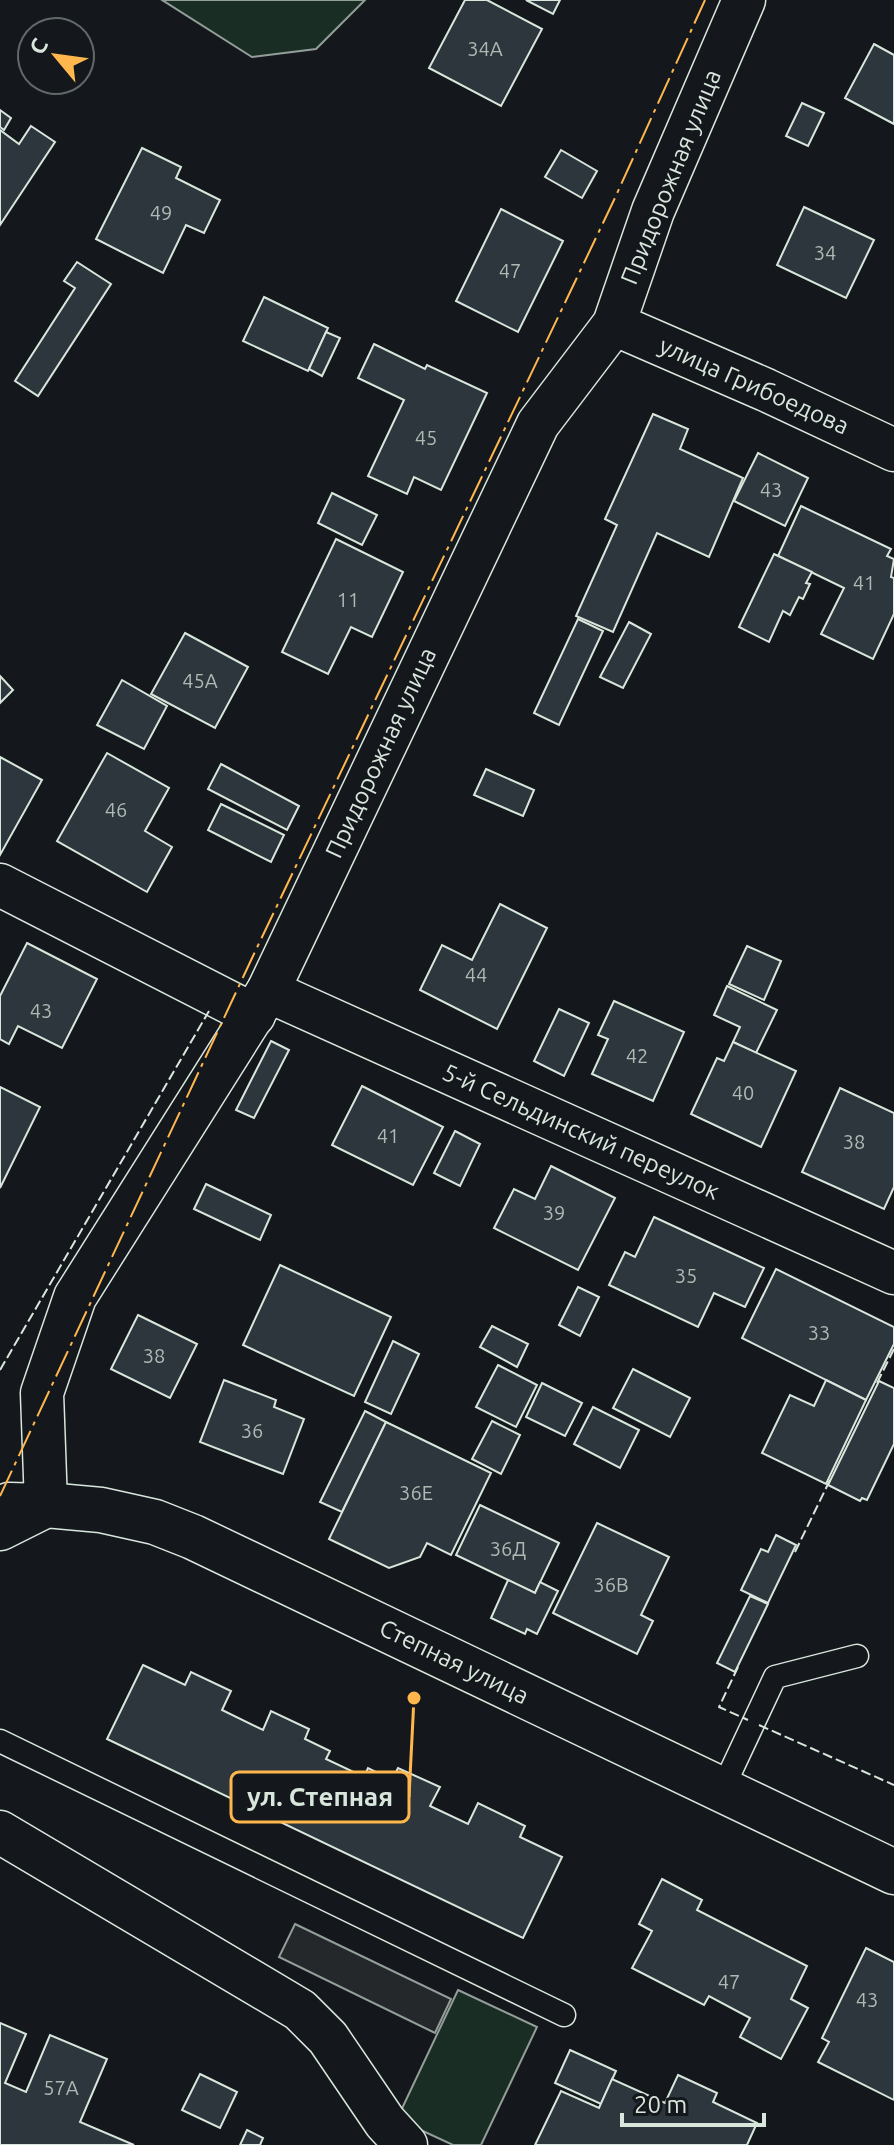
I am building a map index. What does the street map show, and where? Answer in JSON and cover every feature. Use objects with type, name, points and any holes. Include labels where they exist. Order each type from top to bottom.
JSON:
[{"type":"street","name":"Придорожная улица","points":[[46,1505],[42,1393],[75,1297],[261,1003],[538,424],[614,324],[653,211],[744,0]]},
{"type":"street","name":"улица Грибоедова","points":[[614,324],[894,450]]},
{"type":"street","name":"5-й Сельдинский переулок","points":[[0,885],[261,1003],[894,1273]]},
{"type":"street","name":"Степная улица","points":[[0,1504],[101,1510],[155,1522],[193,1537],[894,1872]]},
{"type":"street","points":[[0,1528],[46,1505]]},
{"type":"street","points":[[0,1832],[300,2010],[328,2038],[385,2122],[406,2145]]},
{"type":"lane","points":[[722,1790],[775,1677],[857,1656]]},
{"type":"lane","points":[[0,1741],[564,2015]]},
{"type":"green space","points":[[162,0],[365,0],[316,49],[252,57]]},
{"type":"green space","points":[[458,1990],[537,2027],[481,2145],[453,2145],[397,2119]]},
{"type":"shaded area","points":[[295,1924],[451,1999],[435,2033],[279,1957]]},
{"type":"building","points":[[465,0],[487,0],[542,29],[501,106],[429,68]]},
{"type":"building","points":[[526,0],[560,0],[553,14]]},
{"type":"building","points":[[874,44],[894,55],[894,124],[845,98]]},
{"type":"building","points":[[802,103],[824,113],[808,146],[786,136]]},
{"type":"building","points":[[0,110],[11,118],[4,130],[0,127]]},
{"type":"building","points":[[31,126],[55,142],[0,225],[0,130],[19,144]]},
{"type":"building","points":[[142,148],[181,167],[176,178],[220,200],[204,233],[186,225],[163,273],[96,239]]},
{"type":"building","points":[[561,150],[597,171],[582,198],[545,177]]},
{"type":"building","points":[[804,207],[874,240],[846,298],[777,265]]},
{"type":"building","points":[[501,209],[563,241],[518,332],[456,301]]},
{"type":"building","points":[[77,262],[111,284],[38,396],[15,381],[75,288],[64,281]]},
{"type":"building","points":[[264,297],[328,328],[308,371],[243,341]]},
{"type":"building","points":[[326,332],[340,338],[322,376],[309,369]]},
{"type":"building","points":[[374,344],[425,369],[427,365],[487,393],[441,490],[414,477],[407,494],[368,476],[404,400],[358,378]]},
{"type":"building","points":[[653,414],[688,429],[680,449],[743,478],[709,557],[657,533],[613,632],[576,616],[617,525],[605,519]]},
{"type":"building","points":[[758,453],[808,478],[785,526],[734,501]]},
{"type":"building","points":[[332,493],[377,515],[362,545],[318,523]]},
{"type":"building","points":[[801,506],[891,549],[887,556],[894,559],[891,577],[894,578],[894,614],[873,659],[821,634],[844,588],[778,556]]},
{"type":"building","points":[[336,539],[403,572],[372,637],[351,627],[328,674],[282,652]]},
{"type":"building","points":[[774,554],[812,572],[803,599],[799,597],[790,615],[783,611],[769,642],[739,627]]},
{"type":"building","points":[[578,619],[603,631],[559,725],[534,713]]},
{"type":"building","points":[[629,622],[651,634],[623,688],[600,677]]},
{"type":"building","points":[[185,633],[248,667],[215,728],[151,694]]},
{"type":"building","points":[[0,676],[13,690],[0,703]]},
{"type":"building","points":[[122,680],[167,706],[144,749],[97,725]]},
{"type":"building","points":[[107,753],[169,788],[145,831],[172,847],[147,892],[57,841]]},
{"type":"building","points":[[0,757],[42,780],[0,855]]},
{"type":"building","points":[[221,764],[299,806],[287,830],[208,789]]},
{"type":"building","points":[[486,769],[534,790],[523,816],[474,795]]},
{"type":"building","points":[[221,804],[284,835],[271,862],[208,830]]},
{"type":"building","points":[[500,904],[547,928],[497,1029],[420,990],[442,945],[472,960]]},
{"type":"building","points":[[27,943],[97,979],[62,1048],[18,1026],[9,1044],[0,1039],[0,996]]},
{"type":"building","points":[[747,946],[781,961],[764,1000],[729,984]]},
{"type":"building","points":[[727,986],[777,1010],[756,1053],[733,1042],[740,1027],[714,1015]]},
{"type":"building","points":[[614,1001],[684,1032],[653,1101],[592,1074],[608,1039],[598,1035]]},
{"type":"building","points":[[559,1009],[589,1023],[564,1076],[534,1061]]},
{"type":"building","points":[[271,1041],[289,1050],[254,1118],[236,1110]]},
{"type":"building","points":[[733,1042],[796,1071],[761,1147],[691,1114],[717,1058],[724,1061]]},
{"type":"building","points":[[362,1086],[443,1127],[413,1185],[332,1145]]},
{"type":"building","points":[[0,1087],[40,1107],[0,1188]]},
{"type":"building","points":[[840,1088],[894,1113],[894,1187],[884,1209],[802,1172]]},
{"type":"building","points":[[455,1131],[480,1144],[460,1186],[434,1173]]},
{"type":"building","points":[[551,1166],[615,1198],[578,1270],[494,1228],[514,1189],[535,1199]]},
{"type":"building","points":[[206,1184],[271,1215],[260,1240],[194,1209]]},
{"type":"building","points":[[654,1217],[764,1268],[745,1307],[714,1293],[698,1327],[609,1285],[625,1252],[635,1257]]},
{"type":"building","points":[[280,1265],[391,1317],[354,1396],[243,1345]]},
{"type":"building","points":[[776,1269],[894,1327],[894,1344],[866,1400],[742,1338]]},
{"type":"building","points":[[578,1287],[599,1297],[580,1336],[559,1325]]},
{"type":"building","points":[[138,1315],[197,1344],[170,1398],[111,1369]]},
{"type":"building","points":[[492,1326],[528,1344],[517,1367],[480,1347]]},
{"type":"building","points":[[393,1341],[419,1354],[391,1414],[365,1402]]},
{"type":"building","points":[[498,1365],[537,1385],[516,1427],[476,1407]]},
{"type":"building","points":[[633,1369],[690,1398],[670,1437],[613,1408]]},
{"type":"building","points":[[224,1380],[276,1400],[274,1407],[304,1419],[283,1474],[200,1442]]},
{"type":"building","points":[[826,1380],[866,1400],[826,1484],[762,1453],[790,1395],[814,1406]]},
{"type":"building","points":[[879,1381],[894,1388],[894,1444],[867,1500],[862,1498],[860,1501],[828,1485]]},
{"type":"building","points":[[542,1383],[582,1403],[565,1436],[526,1417]]},
{"type":"building","points":[[593,1407],[639,1430],[620,1468],[574,1444]]},
{"type":"building","points":[[365,1411],[386,1422],[342,1512],[320,1502]]},
{"type":"building","points":[[492,1421],[520,1435],[501,1474],[472,1459]]},
{"type":"building","points":[[386,1422],[491,1473],[451,1555],[427,1543],[420,1557],[389,1568],[329,1539]]},
{"type":"building","points":[[480,1505],[559,1543],[535,1593],[456,1555]]},
{"type":"building","points":[[597,1523],[669,1557],[641,1615],[653,1621],[637,1654],[553,1613]]},
{"type":"building","points":[[776,1535],[796,1545],[768,1603],[741,1590],[761,1549],[768,1552]]},
{"type":"building","points":[[508,1580],[535,1593],[540,1582],[558,1591],[537,1634],[527,1629],[525,1634],[491,1618]]},
{"type":"building","points":[[750,1596],[768,1604],[735,1672],[717,1663]]},
{"type":"building","points":[[143,1665],[185,1685],[191,1672],[231,1691],[222,1710],[263,1730],[271,1711],[309,1729],[305,1739],[330,1751],[326,1759],[364,1777],[368,1768],[392,1780],[398,1768],[440,1787],[430,1806],[468,1824],[478,1803],[525,1826],[520,1837],[562,1857],[523,1938],[107,1739]]},
{"type":"building","points":[[662,1879],[702,1900],[697,1910],[807,1966],[791,1999],[808,2008],[781,2059],[740,2037],[750,2018],[709,1996],[704,2005],[632,1968],[652,1931],[639,1924]]},
{"type":"building","points":[[866,1948],[894,1962],[894,2100],[818,2062],[829,2042],[822,2038]]},
{"type":"building","points":[[0,2023],[26,2034],[5,2083],[26,2092],[50,2035],[107,2059],[80,2122],[134,2145],[0,2145]]},
{"type":"building","points":[[570,2050],[616,2071],[601,2104],[555,2083]]},
{"type":"building","points":[[200,2074],[237,2092],[220,2128],[182,2110]]},
{"type":"building","points":[[678,2075],[717,2093],[713,2102],[757,2123],[747,2145],[535,2145],[561,2091],[599,2108],[612,2079],[665,2103]]},
{"type":"building","points":[[247,2130],[263,2138],[260,2145],[240,2145]]},
{"type":"fence","points":[[0,1370],[209,1011]]},
{"type":"fence","points":[[877,1383],[894,1349]]},
{"type":"fence","points":[[795,1552],[830,1480]]},
{"type":"fence","points":[[738,1667],[719,1707],[748,1720]]},
{"type":"fence","points":[[759,1725],[894,1785]]},
{"type":"power","points":[[0,1496],[253,956],[614,200],[705,0]]},
{"type":"place","name":"ул. Степная","points":[[414,1698]]}]
